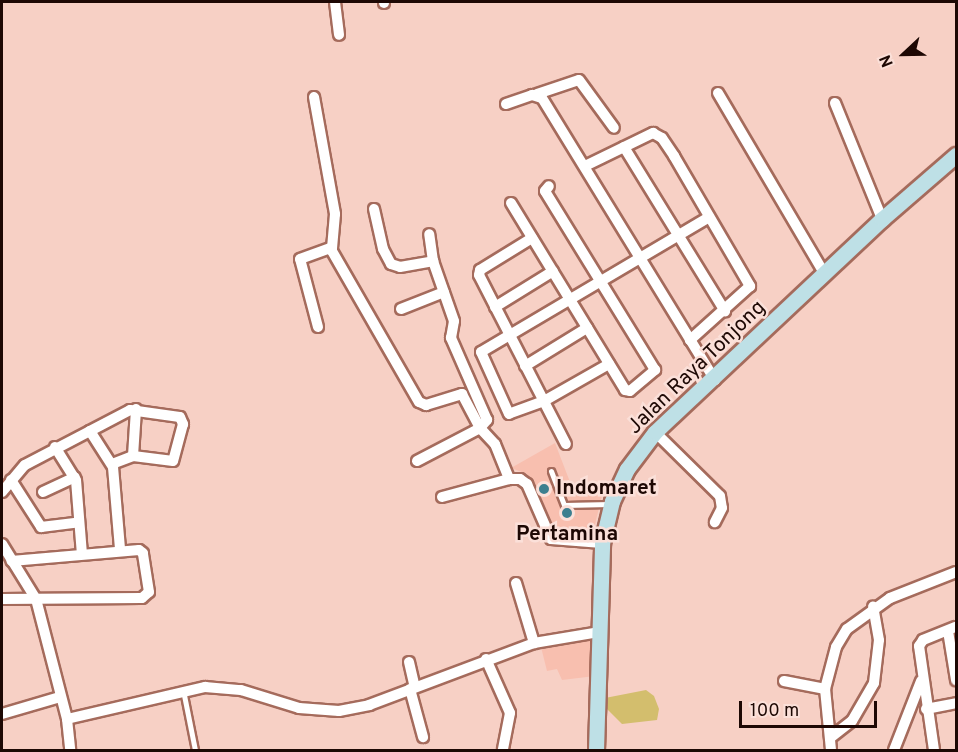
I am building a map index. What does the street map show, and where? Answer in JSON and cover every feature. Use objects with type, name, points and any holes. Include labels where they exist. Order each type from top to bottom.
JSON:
[{"type":"main road","name":"Jalan Raya Tonjong","points":[[596,750],[602,543],[611,504],[627,469],[655,432],[715,380],[882,219],[957,155]]},
{"type":"street","points":[[335,2],[339,35]]},
{"type":"street","points":[[506,104],[579,80],[614,128]]},
{"type":"street","points":[[718,93],[825,275]]},
{"type":"street","points":[[537,94],[585,166],[715,380]]},
{"type":"street","points":[[314,97],[335,214],[331,248],[419,402],[426,405],[462,394],[480,428],[495,444],[509,479]]},
{"type":"street","points":[[835,104],[882,219]]},
{"type":"street","points":[[585,166],[657,132],[709,217],[750,286],[725,311],[690,340]]},
{"type":"street","points":[[624,147],[725,311]]},
{"type":"street","points":[[511,203],[627,391],[656,372],[545,191],[549,186]]},
{"type":"street","points":[[374,210],[383,249],[391,264],[400,267],[433,261]]},
{"type":"street","points":[[609,364],[544,401],[508,412],[481,352],[571,302],[709,217]]},
{"type":"street","points":[[417,461],[486,424],[486,414],[451,338],[454,321],[433,261],[429,234]]},
{"type":"street","points":[[532,238],[478,272],[566,444]]},
{"type":"street","points":[[318,327],[300,259],[331,248]]},
{"type":"street","points":[[495,307],[553,271]]},
{"type":"street","points":[[401,309],[444,292]]},
{"type":"street","points":[[525,366],[587,328]]},
{"type":"street","points":[[133,456],[136,409]]},
{"type":"street","points":[[2,492],[25,465],[120,414],[136,409],[178,415],[183,424],[173,460],[133,456],[112,464]]},
{"type":"street","points":[[90,431],[112,464],[120,549]]},
{"type":"street","points":[[655,432],[720,496],[722,508],[715,522]]},
{"type":"street","points":[[55,447],[75,477],[82,554]]},
{"type":"street","points":[[44,492],[75,477]]},
{"type":"street","points":[[442,497],[509,479],[520,479],[527,484],[551,539],[602,543]]},
{"type":"street","points":[[11,480],[41,527],[79,522]]},
{"type":"street","points":[[2,544],[36,599],[67,719],[70,750]]},
{"type":"street","points":[[2,599],[146,596],[149,592],[143,553],[120,549],[11,561]]},
{"type":"street","points":[[831,750],[825,689],[836,647],[848,629],[873,608],[957,572]]},
{"type":"street","points":[[516,583],[534,642]]},
{"type":"street","points":[[830,738],[856,716],[874,683],[879,640],[873,608]]},
{"type":"street","points":[[934,750],[921,680],[920,642],[952,629],[957,680]]},
{"type":"street","points":[[67,719],[183,690],[223,687],[299,708],[339,711],[369,705],[534,642],[600,632]]},
{"type":"street","points":[[486,659],[510,713],[503,750]]},
{"type":"street","points":[[410,662],[423,737]]},
{"type":"street","points":[[894,750],[921,680]]},
{"type":"street","points":[[784,681],[825,689]]},
{"type":"street","points":[[2,714],[60,696]]},
{"type":"street","points":[[927,708],[957,703]]},
{"type":"lane","points":[[550,471],[564,505],[611,504]]},
{"type":"lane","points":[[183,690],[195,750]]},
{"type":"shaded area","points":[[555,443],[575,495],[605,483],[593,533],[549,531],[527,474],[511,468]]},
{"type":"shaded area","points":[[595,635],[595,676],[562,680],[557,669],[547,671],[540,643]]},
{"type":"shaded area","points":[[646,690],[654,696],[659,709],[657,720],[622,724],[606,708],[605,698]]},
{"type":"place","name":"Indomaret","points":[[544,489]]},
{"type":"place","name":"Pertamina","points":[[567,513]]}]
